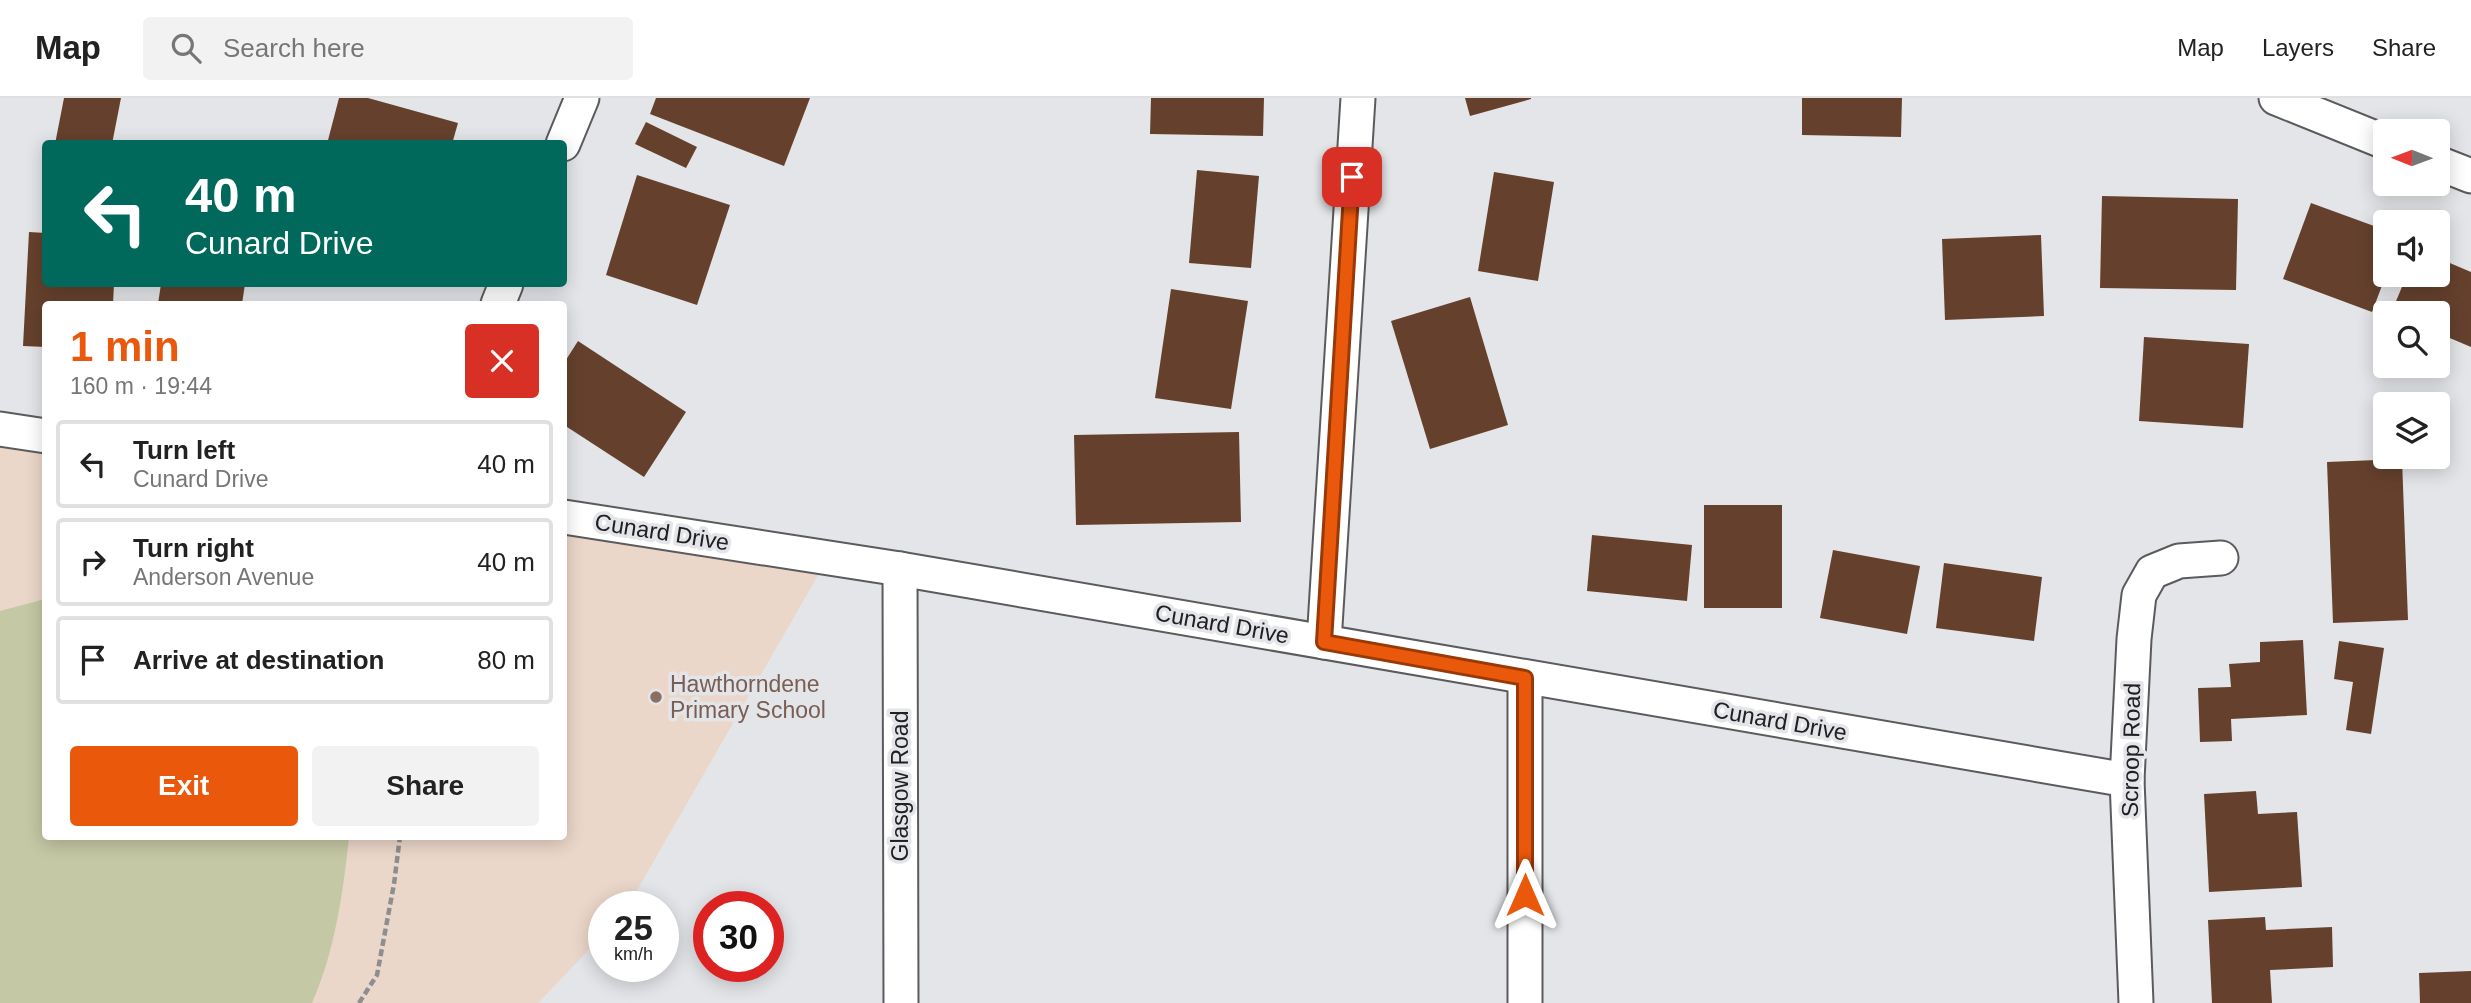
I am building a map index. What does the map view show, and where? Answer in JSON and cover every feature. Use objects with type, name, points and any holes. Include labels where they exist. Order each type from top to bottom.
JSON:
[{"type":"street","points":[[565,140],[582,98]]},
{"type":"street","points":[[1324,642],[1358,98]]},
{"type":"street","points":[[2276,98],[2373,137]]},
{"type":"street","points":[[2450,168],[2471,176]]},
{"type":"street","points":[[0,429],[42,435]]},
{"type":"street","name":"Cunard Drive","points":[[567,517],[900,569],[2127,780]]},
{"type":"street","name":"Scroop Road","points":[[2136,1003],[2127,780],[2134,639],[2139,595],[2152,572],[2179,561],[2221,558]]},
{"type":"street","name":"Glasgow Road","points":[[900,569],[901,1003]]},
{"type":"street","points":[[1525,678],[1525,1003]]},
{"type":"path","points":[[359,1003],[377,975],[400,840]]},
{"type":"shaded area","name":"Hawthorndene Primary School","points":[[0,430],[42,437],[42,840],[567,840],[567,517],[828,558],[637,891],[588,891],[588,951],[538,1003],[0,1003]]},
{"type":"green space","points":[[42,600],[42,840],[349,840],[341,900],[332,942],[312,1003],[0,1003],[0,611]]},
{"type":"building","points":[[64,98],[121,98],[113,140],[56,140]]},
{"type":"building","points":[[339,98],[368,98],[458,123],[453,140],[328,140]]},
{"type":"building","points":[[656,98],[810,98],[784,166],[650,114]]},
{"type":"building","points":[[1151,98],[1264,98],[1263,136],[1150,134]]},
{"type":"building","points":[[1465,98],[1531,98],[1531,99],[1470,116]]},
{"type":"building","points":[[1802,98],[1902,98],[1901,137],[1802,135]]},
{"type":"building","points":[[646,122],[697,147],[686,168],[635,144]]},
{"type":"building","points":[[1197,170],[1259,176],[1251,268],[1189,263]]},
{"type":"building","points":[[1494,172],[1554,182],[1538,281],[1478,271]]},
{"type":"building","points":[[637,175],[730,205],[697,305],[606,275]]},
{"type":"building","points":[[2102,196],[2238,199],[2236,290],[2100,288]]},
{"type":"building","points":[[2311,203],[2373,226],[2373,287],[2381,287],[2376,301],[2373,301],[2372,312],[2283,279]]},
{"type":"building","points":[[29,232],[42,233],[42,287],[114,287],[113,301],[42,301],[42,347],[23,346]]},
{"type":"building","points":[[2041,235],[2044,316],[1945,320],[1942,239]]},
{"type":"building","points":[[2450,263],[2471,272],[2471,347],[2450,338],[2450,301],[2396,301],[2402,287],[2450,287]]},
{"type":"building","points":[[161,287],[245,287],[242,301],[158,301]]},
{"type":"building","points":[[1171,289],[1248,301],[1231,409],[1155,398]]},
{"type":"building","points":[[1470,297],[1508,425],[1430,449],[1391,321]]},
{"type":"building","points":[[2144,337],[2249,344],[2243,428],[2139,421]]},
{"type":"building","points":[[578,341],[686,412],[644,477],[567,427],[567,358]]},
{"type":"building","points":[[1239,432],[1241,522],[1076,525],[1074,435]]},
{"type":"building","points":[[2373,460],[2373,469],[2402,469],[2408,620],[2333,623],[2327,462]]},
{"type":"building","points":[[1704,505],[1782,505],[1782,608],[1704,608]]},
{"type":"building","points":[[1592,535],[1692,545],[1687,601],[1587,591]]},
{"type":"building","points":[[1833,550],[1920,566],[1907,634],[1820,618]]},
{"type":"building","points":[[1944,563],[2042,577],[2034,641],[1936,628]]},
{"type":"building","points":[[2303,640],[2307,715],[2231,719],[2232,741],[2200,742],[2198,688],[2231,687],[2229,664],[2260,662],[2260,642]]},
{"type":"building","points":[[2339,641],[2384,648],[2371,734],[2346,730],[2353,682],[2334,679]]},
{"type":"building","points":[[2256,791],[2258,814],[2297,812],[2302,887],[2209,892],[2204,794]]},
{"type":"building","points":[[2265,917],[2266,930],[2332,927],[2333,967],[2270,970],[2272,1003],[2212,1003],[2208,920]]},
{"type":"building","points":[[2471,971],[2471,1003],[2420,1003],[2419,973]]},
{"type":"place","name":"Hawthorndene Primary School","points":[[656,697]]},
{"type":"route","points":[[1352,177],[1324,642],[1525,678],[1525,895]]}]
